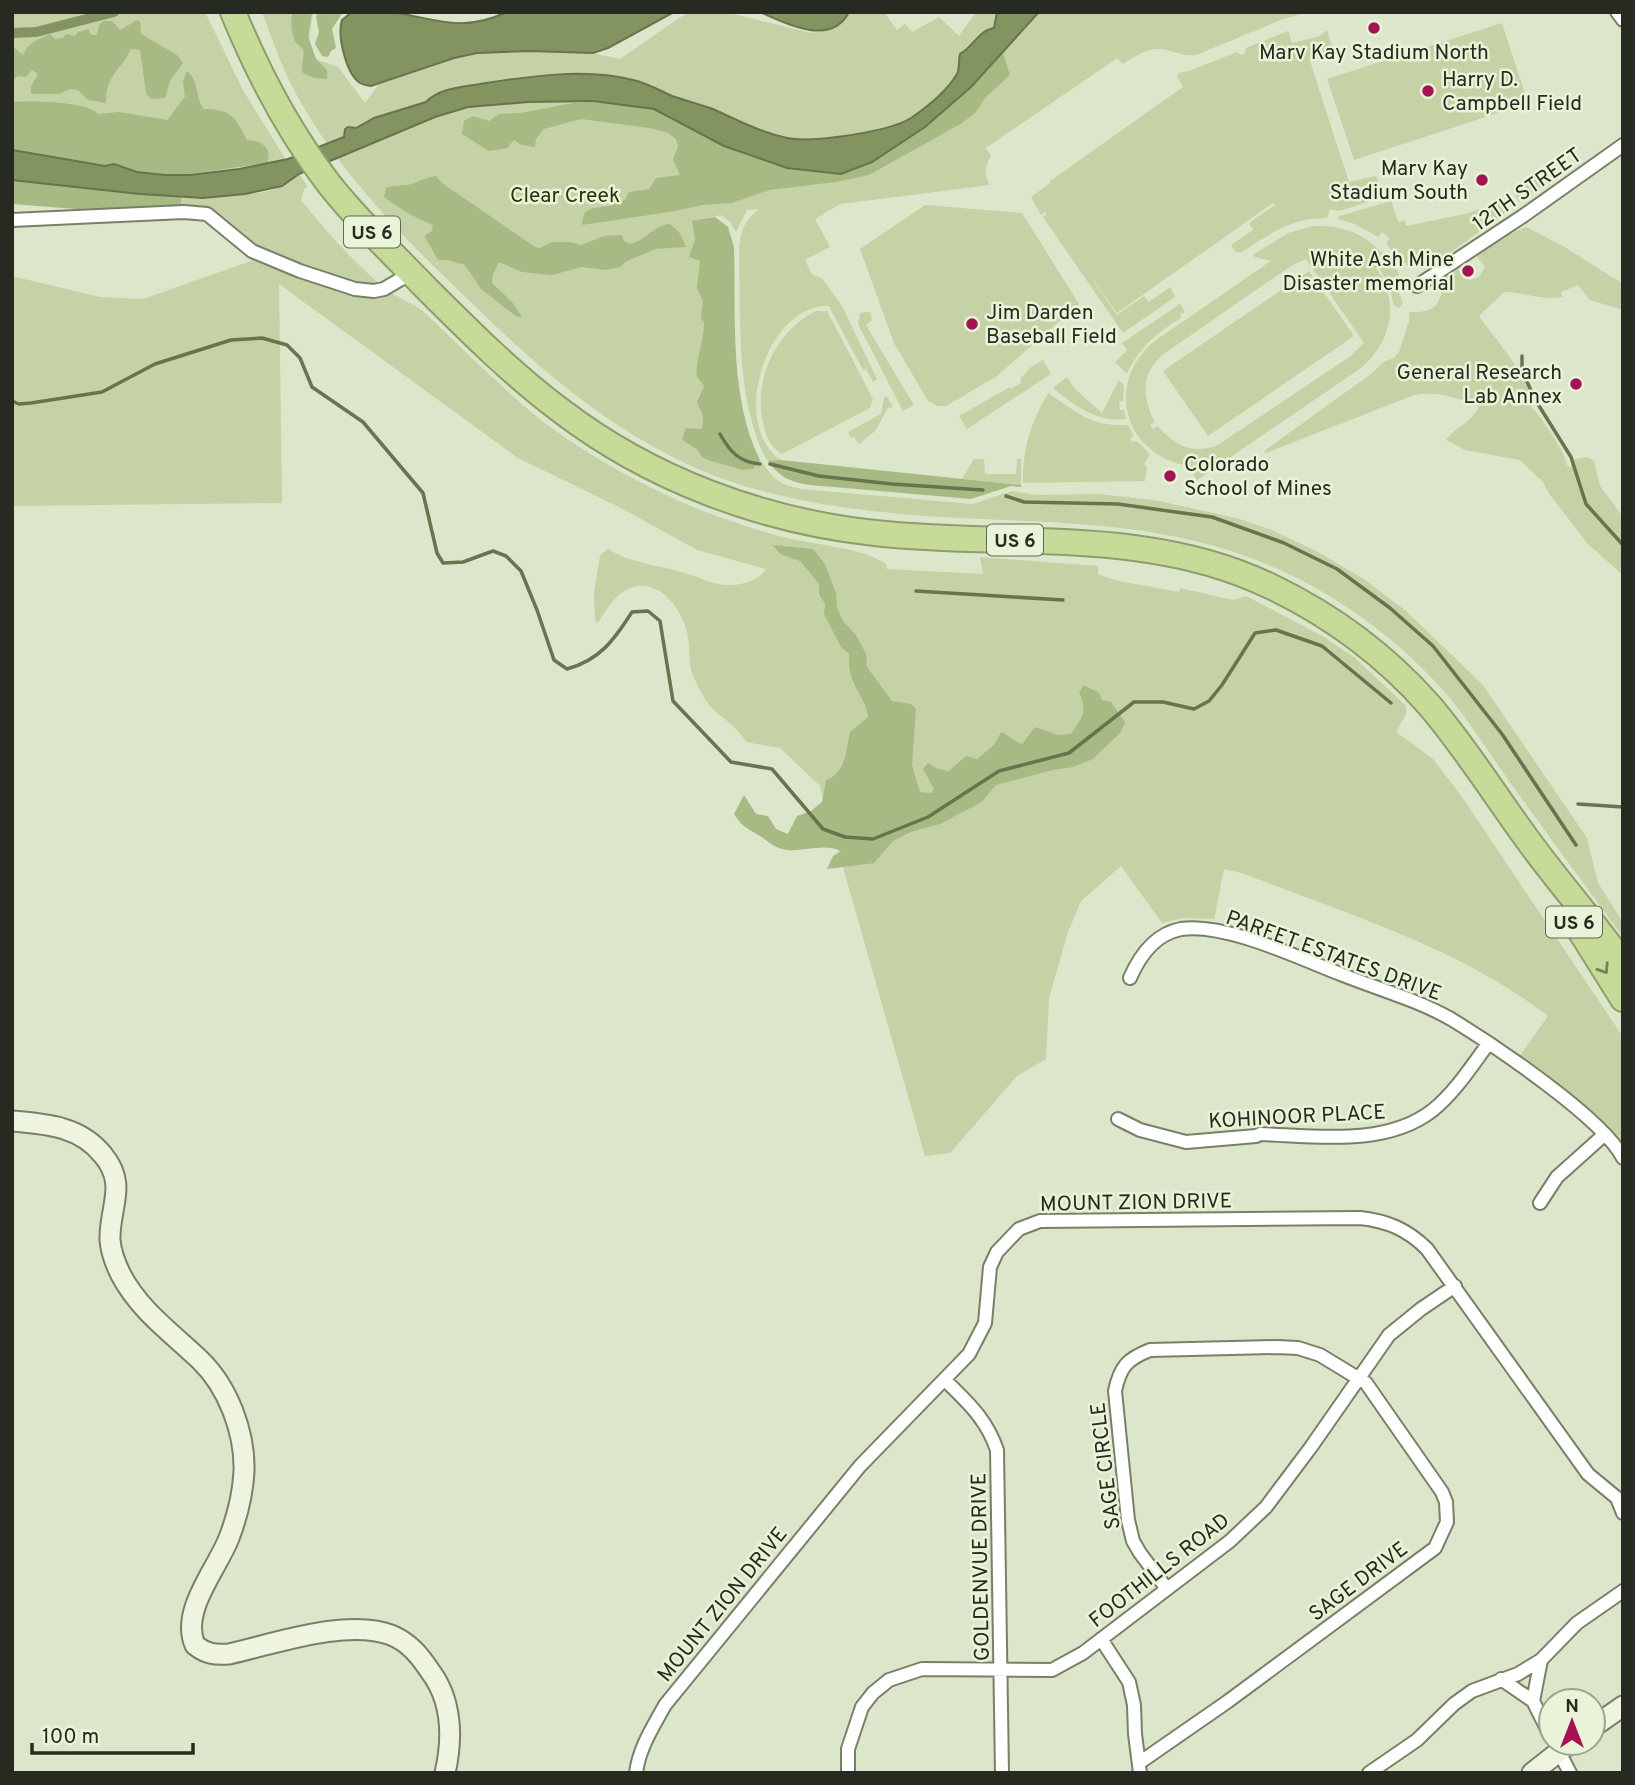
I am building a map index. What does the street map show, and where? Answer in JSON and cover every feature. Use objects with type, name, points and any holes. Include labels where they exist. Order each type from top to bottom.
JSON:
[{"type":"highway","name":"US 6","points":[[233,12],[283,117],[335,191],[411,272],[499,359],[565,414],[642,461],[697,488],[803,521],[869,533],[1092,543],[1149,549],[1224,567],[1285,594],[1346,629],[1412,687],[1451,733],[1532,847],[1583,909],[1623,964]]},
{"type":"highway","name":"US 6","points":[[1532,847],[1622,998]]},
{"type":"street","points":[[1617,12],[1623,20]]},
{"type":"street","name":"12TH STREET","points":[[1417,286],[1523,216],[1623,145]]},
{"type":"street","points":[[12,220],[184,212],[207,214],[253,251],[300,271],[355,289],[384,289],[411,272]]},
{"type":"street","name":"PARFET ESTATES DRIVE","points":[[1130,978],[1144,951],[1161,936],[1180,929],[1203,928],[1238,936],[1409,1000],[1449,1018],[1553,1091],[1605,1134],[1623,1158]]},
{"type":"street","name":"KOHINOOR PLACE","points":[[1118,1119],[1140,1130],[1186,1142],[1260,1134],[1358,1136],[1392,1131],[1431,1111],[1448,1096],[1488,1044]]},
{"type":"street","points":[[12,1121],[66,1128],[83,1136],[103,1153],[116,1177],[110,1242],[122,1277],[164,1330],[202,1362],[223,1392],[232,1411],[243,1444],[242,1488],[229,1538],[193,1612],[190,1626],[195,1645],[210,1654],[219,1655],[329,1632],[378,1632],[399,1639],[419,1655],[435,1676],[444,1696],[450,1730],[445,1773]]},
{"type":"street","points":[[1540,1203],[1558,1177],[1605,1134]]},
{"type":"street","name":"MOUNT ZION DRIVE","points":[[636,1773],[637,1762],[647,1737],[665,1705],[844,1484],[969,1354],[979,1338],[988,1309],[990,1267],[997,1252],[1004,1242],[1019,1230],[1040,1221],[1360,1218],[1385,1221],[1416,1238],[1455,1286],[1588,1474],[1617,1498],[1623,1513]]},
{"type":"street","name":"FOOTHILLS ROAD","points":[[848,1773],[848,1749],[862,1707],[873,1693],[889,1680],[922,1669],[1052,1670],[1083,1653],[1241,1532],[1266,1507],[1389,1335],[1455,1286]]},
{"type":"street","name":"SAGE CIRCLE","points":[[1167,1589],[1133,1541],[1128,1520],[1115,1391],[1118,1374],[1125,1365],[1136,1355],[1150,1350],[1298,1348],[1320,1355],[1357,1378]]},
{"type":"street","name":"SAGE DRIVE","points":[[1140,1768],[1435,1548],[1443,1534],[1447,1510],[1442,1492],[1366,1383],[1357,1378]]},
{"type":"street","name":"GOLDENVUE DRIVE","points":[[945,1380],[981,1416],[998,1450],[1002,1773]]},
{"type":"street","points":[[1369,1773],[1417,1740],[1463,1697],[1528,1669],[1541,1660],[1577,1623],[1623,1591]]},
{"type":"street","points":[[1101,1639],[1129,1682],[1140,1768]]},
{"type":"street","points":[[1533,1701],[1541,1660]]},
{"type":"street","points":[[1501,1679],[1533,1701],[1537,1707]]},
{"type":"street","points":[[1607,1717],[1623,1706]]},
{"type":"street","points":[[1532,1773],[1546,1757]]},
{"type":"green space","points":[[12,12],[205,12],[243,90],[286,160],[190,175],[12,150]]},
{"type":"green space","name":"Clear Creek","points":[[262,12],[313,12],[309,40],[312,53],[318,60],[338,67],[365,103],[378,85],[454,58],[477,53],[593,53],[620,59],[688,12],[725,12],[811,33],[834,28],[849,12],[889,12],[886,15],[897,30],[905,24],[912,32],[939,17],[959,36],[976,12],[1308,12],[1281,20],[1196,55],[1154,49],[1123,64],[1117,58],[986,148],[991,156],[986,170],[990,185],[840,204],[815,219],[830,247],[805,260],[812,275],[822,278],[842,306],[877,379],[873,382],[866,369],[863,370],[829,306],[807,310],[788,324],[773,344],[762,369],[757,395],[757,421],[765,443],[781,460],[766,459],[756,435],[744,384],[739,251],[746,222],[759,209],[747,210],[736,232],[730,222],[721,215],[708,218],[714,461],[744,470],[753,469],[760,460],[773,477],[783,484],[801,489],[973,504],[1012,491],[1036,495],[1098,494],[1154,500],[1236,518],[1272,530],[1318,552],[1364,579],[1406,611],[1483,685],[1587,838],[1598,883],[1623,922],[1623,937],[1442,689],[1377,629],[1341,603],[1303,581],[1249,557],[1194,541],[1139,530],[1083,524],[914,515],[792,498],[706,473],[620,427],[561,384],[506,336],[431,263],[369,197],[332,150],[300,101]]},
{"type":"green space","name":"Harry D. Campbell Field","points":[[1502,23],[1528,103],[1354,160],[1327,79]]},
{"type":"green space","points":[[1327,30],[1334,53],[1310,61],[1349,182],[1376,176],[1383,197],[1339,211],[1330,209],[1327,218],[1292,224],[1242,252],[1236,252],[1231,245],[1253,230],[1249,223],[1275,205],[1273,203],[1117,313],[1079,260],[1117,315],[1144,296],[1149,302],[1170,287],[1175,297],[1123,333],[1043,217],[1047,214],[1045,212],[1041,215],[1031,197],[1183,87],[1177,77],[1179,73],[1237,52],[1245,54],[1246,48],[1288,31],[1292,43],[1320,36]]},
{"type":"green space","points":[[1553,160],[1561,173],[1519,202],[1514,193]]},
{"type":"green space","points":[[299,174],[308,187],[305,188],[301,200],[342,248],[377,281],[425,313],[499,384],[546,424],[602,461],[662,493],[703,511],[760,530],[876,558],[886,564],[887,569],[983,574],[980,557],[1098,566],[1098,574],[1114,580],[1179,592],[1180,588],[1233,600],[1246,596],[1324,637],[1355,658],[1406,706],[1406,714],[1396,732],[1433,759],[1462,797],[1623,1037],[1623,1146],[1591,1110],[1519,1057],[1548,1016],[1477,970],[1361,918],[1242,873],[1224,869],[1214,919],[1182,918],[1162,923],[1121,866],[1081,901],[1068,932],[1049,998],[1046,1059],[1017,1076],[950,1153],[925,1156],[820,786],[780,748],[746,742],[736,729],[709,705],[693,674],[683,621],[678,610],[662,593],[643,586],[631,588],[617,597],[597,624],[595,620],[594,593],[600,555],[608,549],[638,562],[723,585],[749,582],[759,577],[766,569],[697,550],[623,509],[518,458],[279,284],[282,503],[12,506],[12,276],[100,297],[143,299],[251,261],[250,241],[210,210],[181,207],[181,197],[218,197],[271,190],[281,187]]},
{"type":"green space","points":[[1504,200],[1509,210],[1432,266],[1408,266],[1402,263],[1386,243],[1390,239],[1382,232],[1378,237],[1355,224],[1338,219],[1339,216],[1391,201],[1398,222],[1405,220],[1406,226],[1487,207],[1489,209]]},
{"type":"green space","name":"Jim Darden Baseball Field","points":[[925,205],[1022,213],[1079,304],[997,376],[946,406],[937,406],[928,401],[894,343],[860,249]]},
{"type":"green space","points":[[1313,226],[1328,226],[1363,237],[1381,252],[1399,273],[1398,291],[1403,303],[1399,308],[1394,305],[1389,286],[1378,266],[1376,268],[1384,281],[1390,308],[1386,334],[1372,358],[1197,480],[1188,466],[1166,459],[1148,447],[1136,432],[1128,414],[1126,395],[1130,375],[1140,357],[1156,340],[1271,261],[1253,255],[1288,233]],"holes":[[[1306,259],[1364,343],[1352,355],[1218,445],[1201,449],[1185,447],[1171,439],[1158,426],[1153,429],[1150,425],[1155,422],[1147,403],[1146,385],[1151,368],[1157,360],[1291,266]]]},
{"type":"green space","points":[[1526,227],[1563,246],[1623,284],[1623,310],[1590,300],[1578,285],[1561,292],[1562,297],[1555,298],[1504,292],[1479,316],[1520,373],[1527,385],[1529,404],[1557,442],[1567,465],[1570,468],[1575,459],[1588,457],[1594,461],[1600,486],[1623,517],[1623,575],[1588,544],[1543,482],[1520,460],[1465,450],[1446,440],[1472,417],[1479,406],[1463,400],[1441,395],[1414,395],[1266,453],[1264,451],[1385,361],[1394,358],[1399,352],[1409,321],[1409,312],[1427,311],[1434,307],[1442,293],[1437,291],[1438,286],[1448,285],[1439,284],[1440,282],[1458,269],[1463,277],[1470,280],[1479,277],[1485,267],[1476,255],[1500,238]]},
{"type":"green space","points":[[1309,271],[1354,336],[1208,436],[1163,371]]},
{"type":"green space","points":[[1180,304],[1185,312],[1180,315],[1181,318],[1150,342],[1137,356],[1127,374],[1115,362],[1127,350],[1122,343]]},
{"type":"green space","points":[[816,311],[827,311],[873,399],[870,408],[782,454],[769,441],[763,423],[761,390],[771,358],[779,344],[789,331]]},
{"type":"green space","points":[[860,313],[871,313],[872,320],[866,325],[914,405],[903,411],[858,324]]},
{"type":"green space","points":[[1043,360],[1051,374],[967,429],[959,416],[1021,383],[1020,379],[1031,367]]},
{"type":"green space","points":[[1067,377],[1075,389],[1102,413],[1119,380],[1124,385],[1123,401],[1119,401],[1120,410],[1124,410],[1126,419],[1096,416],[1070,401],[1053,388]]},
{"type":"green space","points":[[1048,393],[1094,421],[1128,425],[1134,436],[1130,438],[1132,442],[1137,441],[1150,454],[1144,464],[1147,467],[1145,481],[1023,483],[1024,458],[1029,436]]},
{"type":"green space","points":[[887,396],[893,407],[888,408],[875,431],[859,444],[848,432],[881,414],[884,398]]},
{"type":"green space","points":[[974,459],[984,459],[985,474],[1016,474],[1017,459],[1021,459],[1021,485],[962,479]]},
{"type":"shaded area","points":[[293,12],[312,12],[308,36],[316,59],[327,70],[327,79],[314,78],[303,73],[303,50],[295,41],[292,31]]},
{"type":"shaded area","points":[[318,12],[343,12],[332,29],[336,48],[328,57],[322,56],[315,44],[319,32],[316,17]]},
{"type":"shaded area","points":[[352,12],[390,12],[461,23],[490,19],[507,12],[674,12],[608,48],[593,53],[477,53],[371,86],[361,84],[355,78],[344,54],[342,20]]},
{"type":"shaded area","points":[[760,12],[849,12],[841,23],[820,31],[795,27]]},
{"type":"shaded area","points":[[997,12],[1039,12],[971,87],[925,127],[872,162],[841,174],[787,168],[724,146],[654,109],[593,101],[528,102],[468,107],[435,117],[299,174],[282,186],[245,194],[203,198],[12,180],[12,150],[105,166],[114,164],[137,172],[165,175],[239,169],[288,159],[344,137],[348,127],[356,128],[374,118],[426,102],[446,90],[559,74],[597,74],[638,81],[787,138],[814,139],[850,135],[900,123],[930,104],[957,74],[960,54],[984,32],[994,28]]},
{"type":"shaded area","points":[[137,20],[140,22],[141,34],[177,55],[183,63],[170,81],[165,98],[151,99],[146,93],[140,50],[131,49],[111,79],[106,103],[88,100],[78,90],[70,89],[59,94],[31,94],[31,86],[38,74],[32,70],[26,77],[18,76],[12,81],[12,46],[23,55],[30,44],[50,34],[55,39],[63,38],[66,34],[75,36],[88,29],[91,35],[97,35],[99,25],[103,21],[112,21],[120,30]]},
{"type":"shaded area","points":[[1003,53],[1010,75],[985,98],[975,113],[869,175],[769,190],[732,203],[703,205],[582,225],[583,217],[589,210],[625,200],[629,192],[649,189],[656,178],[680,175],[673,159],[678,147],[676,139],[668,133],[649,128],[581,119],[544,129],[536,139],[535,147],[521,145],[514,140],[507,148],[489,151],[462,134],[464,121],[473,116],[489,121],[499,114],[573,103],[612,102],[657,109],[743,154],[787,168],[841,174],[872,162],[925,127]]},
{"type":"shaded area","points":[[187,71],[193,79],[204,109],[231,116],[247,140],[261,143],[267,149],[267,163],[174,176],[137,172],[114,164],[105,166],[12,150],[12,102],[71,104],[83,106],[98,114],[119,112],[167,120],[185,97],[183,81]]},
{"type":"shaded area","points":[[436,176],[442,183],[535,247],[540,248],[552,242],[581,245],[604,236],[621,235],[625,242],[630,244],[659,227],[670,224],[679,232],[686,247],[656,249],[627,261],[620,267],[606,270],[582,267],[552,275],[522,272],[499,262],[492,283],[512,302],[522,317],[517,317],[481,289],[465,265],[438,260],[425,237],[432,231],[433,225],[384,197],[386,188]]},
{"type":"shaded area","points":[[12,180],[181,197],[181,207],[76,209],[12,204]]},
{"type":"shaded area","points":[[715,217],[728,227],[734,247],[739,383],[750,436],[760,460],[753,469],[743,470],[711,461],[682,440],[686,428],[702,429],[703,420],[697,402],[704,386],[696,373],[704,328],[701,319],[703,301],[697,288],[700,261],[689,257],[695,240],[692,221]]},
{"type":"shaded area","points":[[781,460],[1021,487],[1011,486],[971,499],[810,485],[786,478],[768,461]]},
{"type":"shaded area","points":[[773,545],[813,549],[825,564],[836,593],[837,608],[866,654],[867,667],[892,701],[911,704],[916,709],[912,765],[920,792],[931,793],[934,789],[923,769],[928,763],[949,771],[966,756],[977,759],[994,745],[1001,732],[1022,744],[1035,727],[1058,735],[1071,734],[1084,710],[1079,693],[1084,685],[1099,693],[1102,700],[1111,702],[1125,722],[1121,732],[1093,759],[1073,767],[996,785],[982,802],[940,824],[911,832],[893,841],[874,863],[827,869],[833,856],[841,851],[826,848],[789,850],[775,846],[745,827],[734,814],[744,795],[756,814],[768,816],[776,829],[788,834],[797,816],[811,811],[822,802],[826,780],[838,772],[844,760],[850,732],[868,717],[852,678],[849,654],[841,647],[824,614],[825,604],[819,594],[819,584],[800,561],[780,554]]},
{"type":"waterway","points":[[12,33],[36,32],[114,12]]},
{"type":"waterway","points":[[12,401],[19,404],[31,403],[102,392],[155,364],[231,340],[262,338],[287,345],[300,358],[312,387],[363,422],[423,493],[437,553],[443,563],[463,562],[493,551],[506,556],[521,571],[554,660],[567,669],[589,660],[605,648],[632,612],[648,611],[660,621],[673,701],[731,762],[772,769],[823,829],[845,837],[873,839],[928,817],[999,771],[1069,753],[1134,702],[1163,702],[1194,709],[1209,701],[1222,685],[1255,633],[1276,630],[1322,646],[1391,703]]},
{"type":"waterway","points":[[1522,356],[1522,371],[1536,401],[1571,457],[1586,504],[1623,545]]},
{"type":"waterway","points":[[720,434],[736,455],[746,461],[760,464]]},
{"type":"waterway","points":[[770,464],[819,476],[983,490]]},
{"type":"waterway","points":[[1006,496],[1024,502],[1118,504],[1212,517],[1284,543],[1337,569],[1390,608],[1433,646],[1502,734],[1576,845]]},
{"type":"waterway","points":[[916,591],[1063,600]]},
{"type":"waterway","points":[[1578,804],[1623,807]]},
{"type":"place","name":"Marv Kay Stadium North","points":[[1374,28]]},
{"type":"place","name":"Harry D. Campbell Field","points":[[1428,91]]},
{"type":"place","name":"Marv Kay Stadium South","points":[[1482,180]]},
{"type":"place","name":"White Ash Mine Disaster memorial","points":[[1468,271]]},
{"type":"place","name":"Jim Darden Baseball Field","points":[[972,324]]},
{"type":"place","name":"General Research Lab Annex","points":[[1576,384]]},
{"type":"place","name":"Colorado School of Mines","points":[[1170,476]]}]
